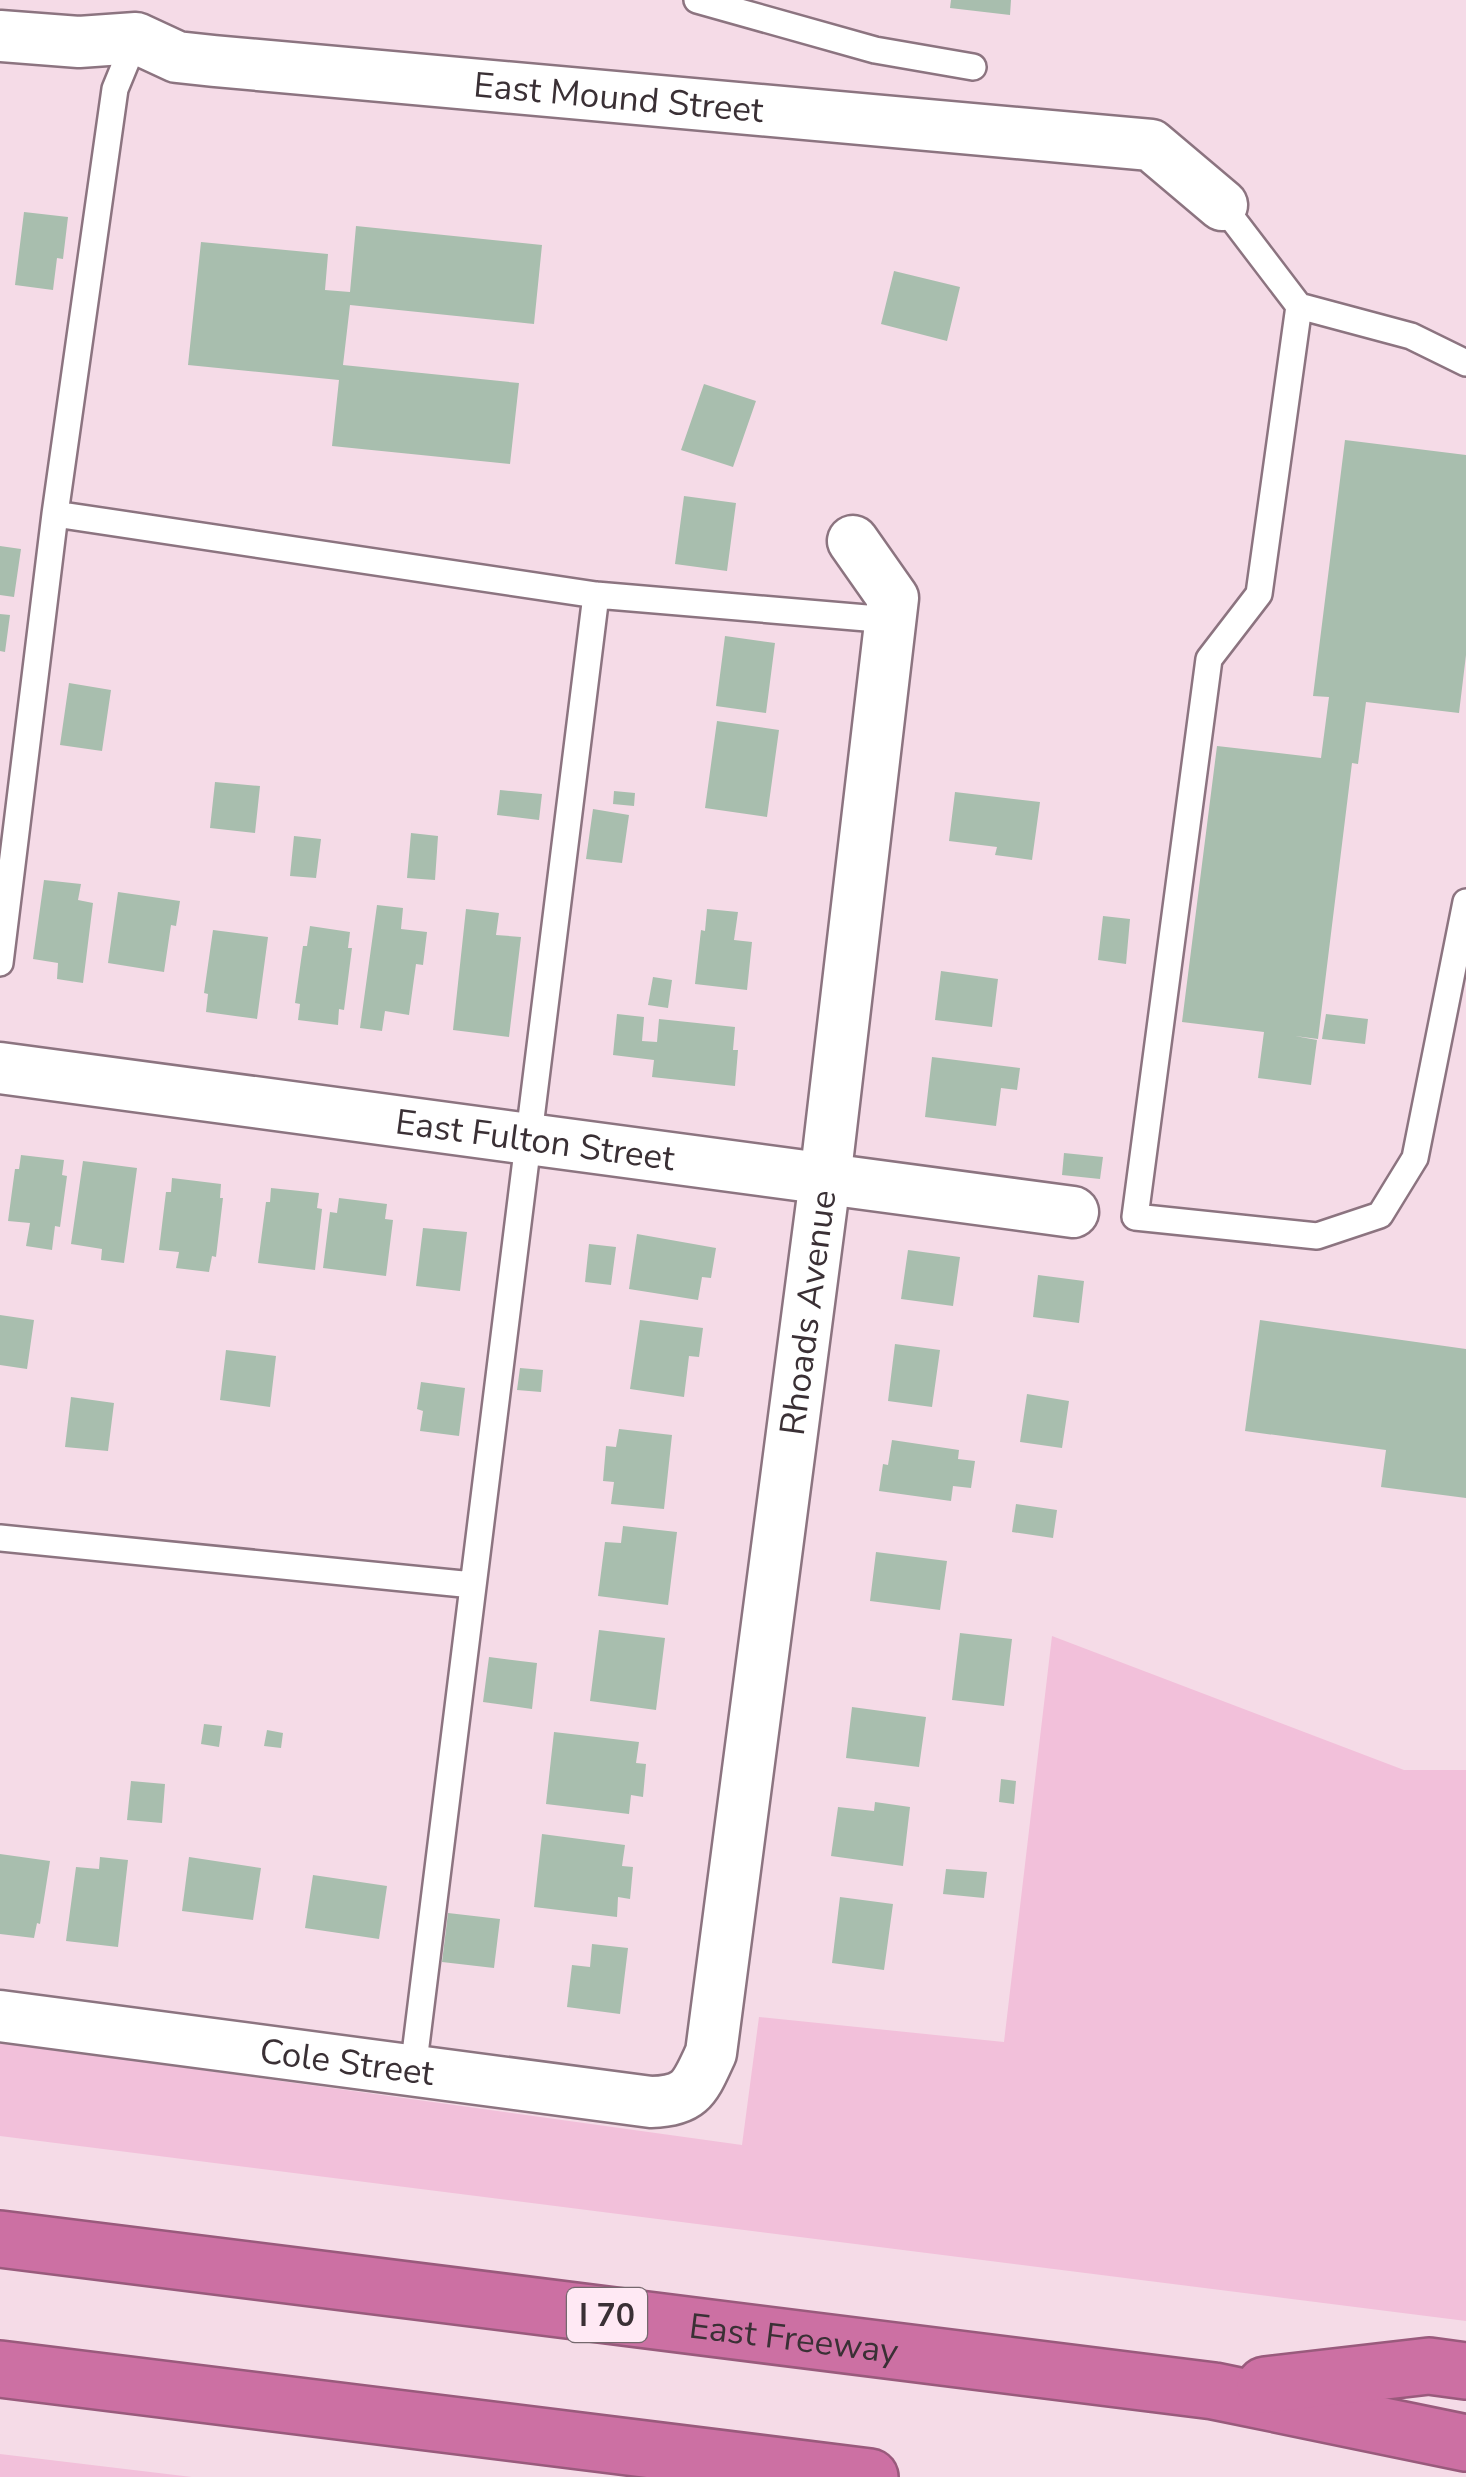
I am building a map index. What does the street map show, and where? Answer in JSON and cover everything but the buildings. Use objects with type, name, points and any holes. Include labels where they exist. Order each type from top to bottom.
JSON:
[{"type":"highway","name":"East Freeway","points":[[0,2239],[1214,2391],[1454,2440]]},
{"type":"highway","points":[[1214,2391],[1448,2368]]},
{"type":"highway","points":[[0,2369],[870,2477]]},
{"type":"street","name":"East Mound Street","points":[[0,36],[79,42],[127,19],[177,56],[214,61],[1151,145],[1222,205]]},
{"type":"street","name":"Rhoads Avenue","points":[[693,2090],[712,2053],[825,1180],[893,598],[853,541]]},
{"type":"street","name":"East Fulton Street","points":[[0,1068],[1072,1212]]},
{"type":"street","name":"Cole Street","points":[[0,2016],[651,2102],[674,2102],[693,2090]]},
{"type":"lane","points":[[697,0],[876,50],[974,68]]},
{"type":"lane","points":[[0,963],[55,514],[127,19]]},
{"type":"lane","points":[[1222,205],[1299,306],[1411,336],[1466,362]]},
{"type":"lane","points":[[1299,306],[1259,594],[1209,659],[1135,1217],[1317,1236],[1380,1215],[1415,1158],[1466,902]]},
{"type":"lane","points":[[55,514],[596,594],[890,620]]},
{"type":"lane","points":[[413,2070],[596,594]]},
{"type":"lane","points":[[0,1538],[474,1585]]},
{"type":"shaded area","points":[[1052,1636],[1404,1770],[1466,1770],[1466,2321],[0,2136],[0,2042],[742,2145],[759,2017],[1004,2042]]},
{"type":"shaded area","points":[[0,2454],[192,2477],[0,2477]]}]
